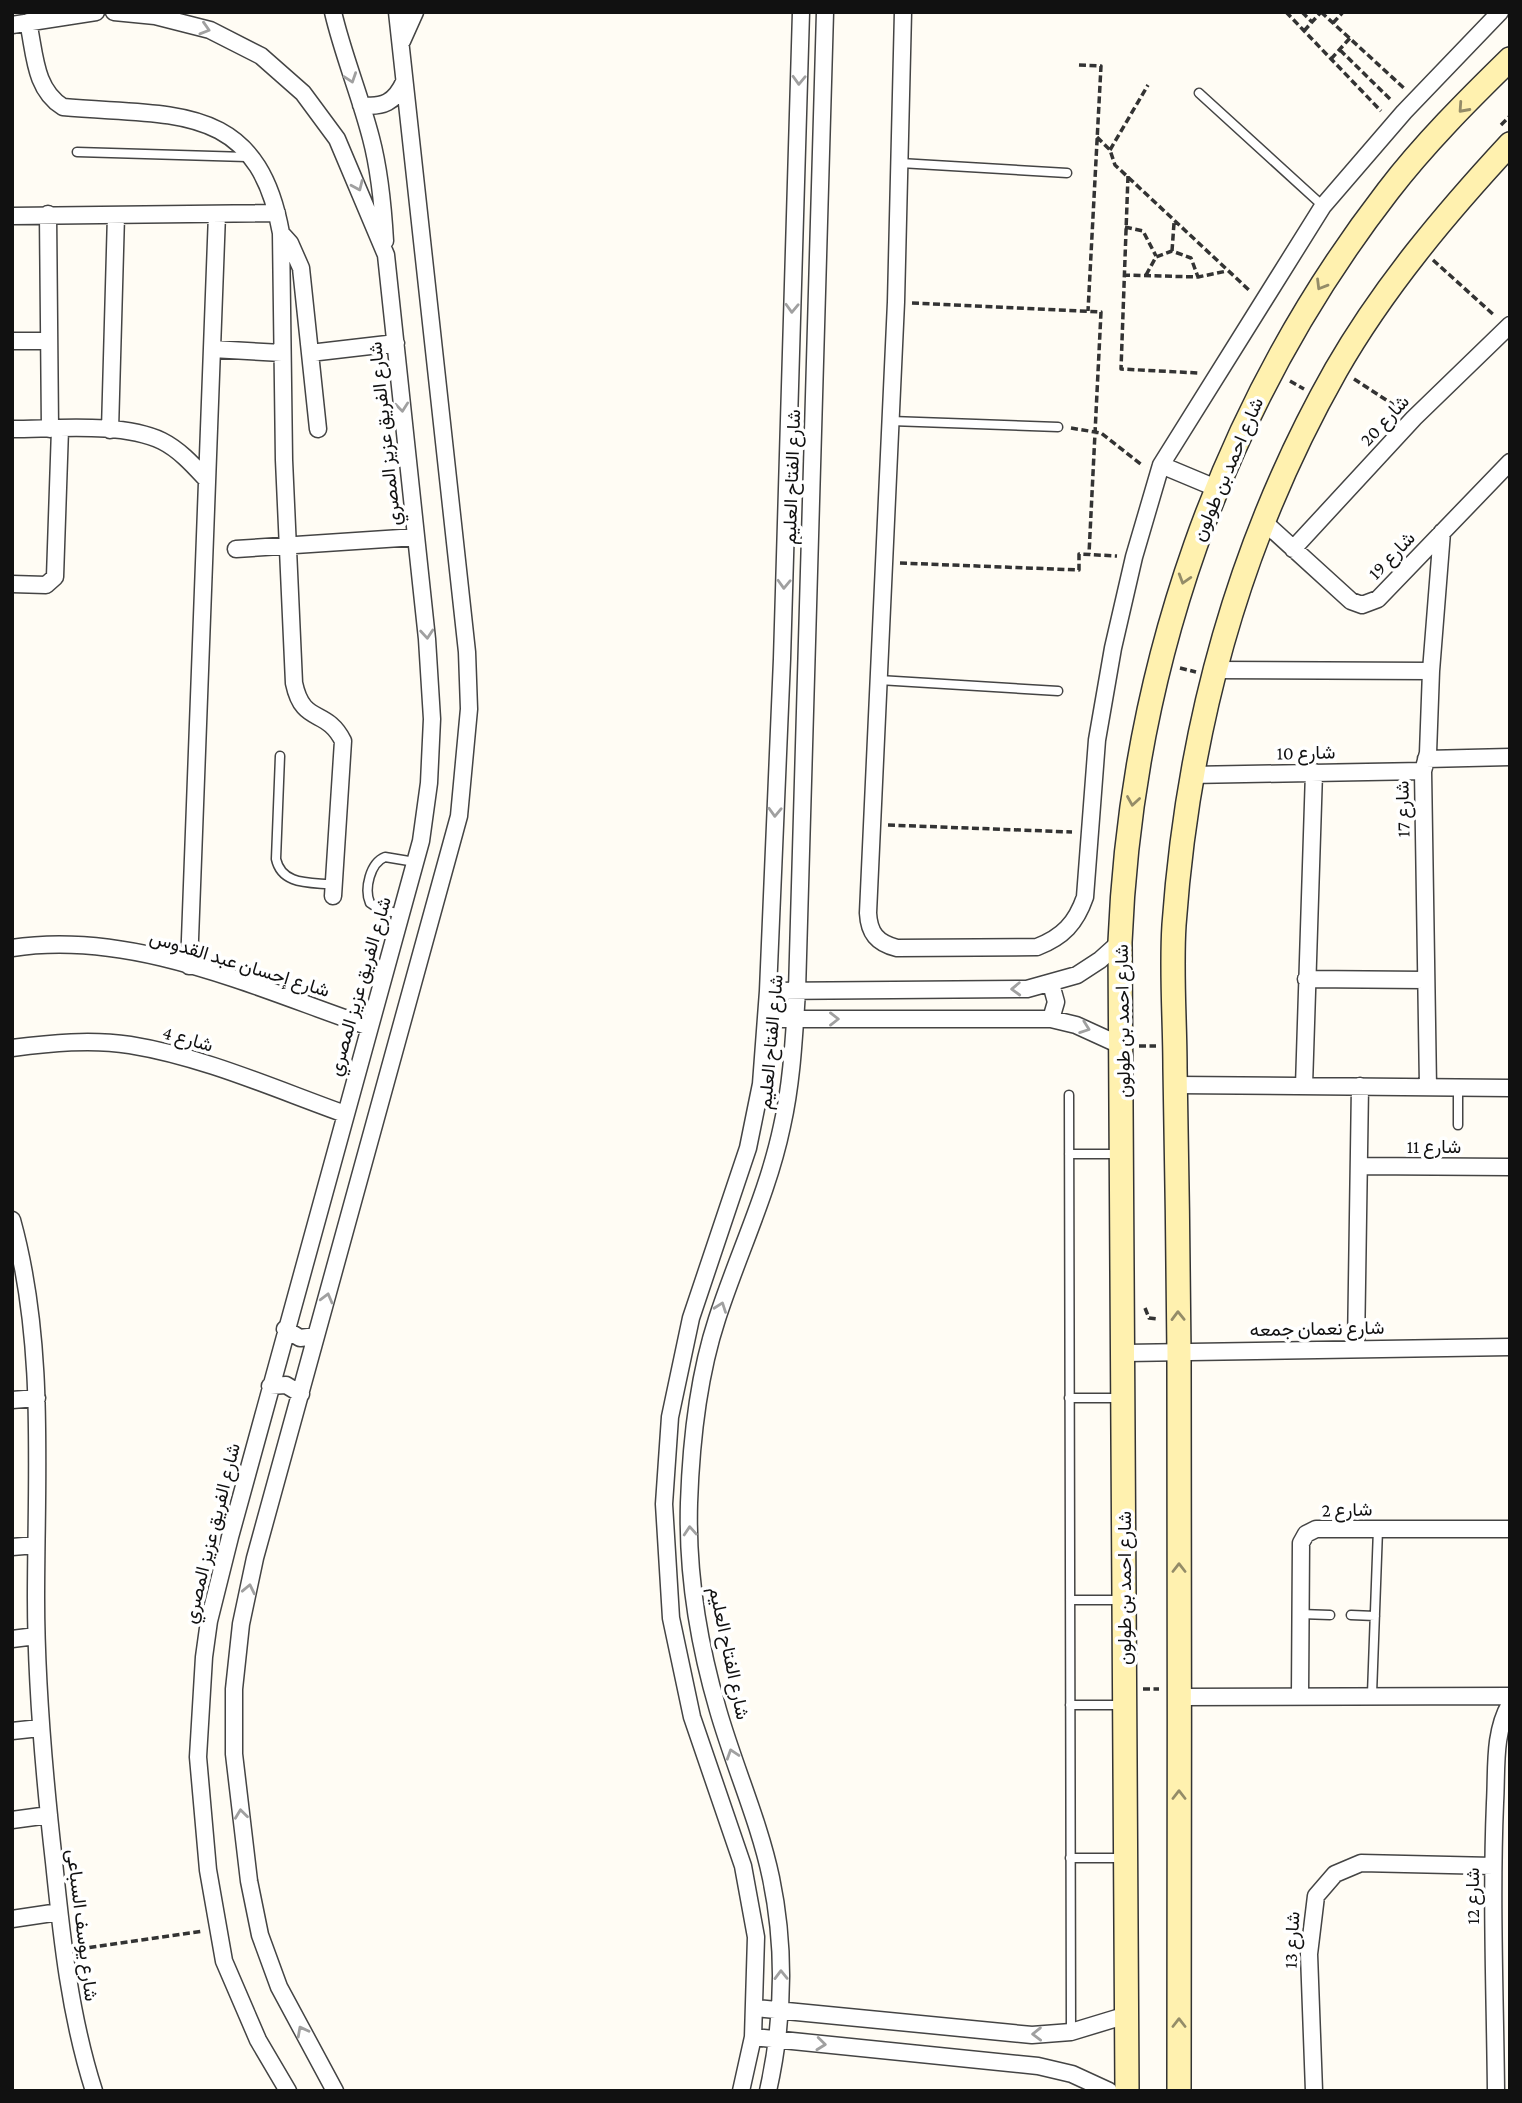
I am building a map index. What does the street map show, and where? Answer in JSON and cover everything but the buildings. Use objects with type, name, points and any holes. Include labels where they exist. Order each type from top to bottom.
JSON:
[{"type":"street","points":[[96,12],[49,14],[20,24],[42,90],[51,100],[63,107],[180,115],[212,126],[239,145],[261,170],[275,200],[281,233],[282,353],[294,683],[298,703],[307,713],[325,718],[336,727],[343,741],[333,891]]},
{"type":"street","name":"شارع الفريق عزيز المصري","points":[[114,12],[155,16],[210,30],[261,56],[303,93],[337,139],[386,255],[428,639],[432,719],[429,783],[415,862],[285,1329],[211,1610],[204,1657],[198,1757],[208,1870],[224,1961],[258,2040],[288,2091]]},
{"type":"street","points":[[333,12],[379,172],[386,255]]},
{"type":"street","points":[[335,2091],[279,1987],[260,1935],[249,1881],[234,1754],[234,1689],[241,1624],[255,1558],[459,816],[465,768],[467,652],[397,12]]},
{"type":"street","points":[[401,44],[415,12]]},
{"type":"street","name":"شارع الفتاح العليم","points":[[741,2091],[753,2037],[756,2008],[756,1937],[743,1867],[692,1717],[671,1618],[664,1504],[670,1417],[688,1330],[748,1148],[761,1084],[768,991],[782,659],[801,12]]},
{"type":"street","name":"شارع الفتاح العليم","points":[[768,2091],[779,2040],[782,2010],[781,1942],[770,1876],[718,1709],[696,1613],[689,1505],[696,1417],[716,1322],[768,1179],[782,1126],[791,1073],[797,991],[825,12]]},
{"type":"street","points":[[903,12],[896,302],[869,925],[874,937],[885,945],[897,948],[1037,947],[1054,940],[1068,929],[1079,914],[1085,897],[1097,740],[1113,648],[1133,558],[1160,471],[1323,206],[1417,99],[1500,12]]},
{"type":"street","name":"شارع احمد بن طولون","points":[[1127,2091],[1121,942],[1124,867],[1142,742],[1160,663],[1194,545],[1231,449],[1271,370],[1329,271],[1389,189],[1510,59]]},
{"type":"street","points":[[361,105],[375,107],[388,104],[398,94],[404,82]]},
{"type":"street","points":[[1179,2091],[1179,1351],[1173,929],[1190,775],[1213,673],[1236,591],[1262,520],[1321,399],[1337,368],[1420,248],[1456,202],[1510,144]]},
{"type":"street","points":[[12,216],[277,213]]},
{"type":"street","points":[[189,966],[217,214]]},
{"type":"street","points":[[12,584],[46,585],[55,577],[55,429],[50,341],[48,215]]},
{"type":"street","points":[[110,430],[116,215]]},
{"type":"street","points":[[281,233],[297,255],[300,268],[318,429]]},
{"type":"street","name":"شارع 20","points":[[1293,549],[1414,418],[1509,326]]},
{"type":"street","points":[[12,341],[50,341]]},
{"type":"street","points":[[310,353],[396,342]]},
{"type":"street","points":[[212,349],[282,353]]},
{"type":"street","points":[[12,429],[110,430],[162,441],[187,458],[207,480]]},
{"type":"street","name":"شارع 19","points":[[1262,520],[1351,601],[1367,604],[1378,599],[1510,462]]},
{"type":"street","points":[[1160,471],[1216,488]]},
{"type":"street","name":"شارع 17","points":[[1428,1087],[1424,765],[1442,532]]},
{"type":"street","points":[[236,549],[416,537]]},
{"type":"street","points":[[1213,673],[1431,671]]},
{"type":"street","name":"شارع 10","points":[[1190,775],[1314,772],[1510,757]]},
{"type":"street","points":[[1304,1086],[1314,772]]},
{"type":"street","points":[[768,991],[1027,989],[1077,975],[1121,942]]},
{"type":"street","name":"شارع إحسان عبد القدوس","points":[[12,948],[75,945],[130,951],[189,966],[370,1027]]},
{"type":"street","points":[[1306,979],[1425,980]]},
{"type":"street","points":[[1051,984],[1056,1002],[1051,1019]]},
{"type":"street","points":[[861,991],[858,1003],[873,1019]]},
{"type":"street","points":[[766,1019],[1051,1019],[1076,1025],[1122,1046]]},
{"type":"street","name":"شارع 4","points":[[12,1048],[67,1041],[129,1045],[191,1059],[345,1114]]},
{"type":"street","points":[[1176,1085],[1510,1088]]},
{"type":"street","points":[[1356,1348],[1360,1086]]},
{"type":"street","name":"شارع 11","points":[[1359,1166],[1510,1167]]},
{"type":"street","name":"شارع يوسف السباعى","points":[[12,1220],[25,1282],[37,1398],[36,1636],[40,1728],[48,1815],[70,1996],[94,2091]]},
{"type":"street","points":[[285,1329],[300,1338],[316,1336]]},
{"type":"street","name":"شارع نعمان جمعه","points":[[1125,1353],[1510,1347]]},
{"type":"street","points":[[270,1386],[286,1385],[300,1394]]},
{"type":"street","points":[[12,1400],[37,1398]]},
{"type":"street","points":[[664,1504],[689,1505]]},
{"type":"street","name":"شارع 2","points":[[1300,1695],[1301,1543],[1306,1534],[1316,1528],[1510,1529]]},
{"type":"street","points":[[12,1547],[36,1545]]},
{"type":"street","points":[[12,1639],[36,1636]]},
{"type":"street","points":[[1179,1693],[1510,1696]]},
{"type":"street","name":"شارع 12","points":[[1496,2091],[1502,1979],[1493,1866],[1498,1741],[1503,1716],[1510,1704]]},
{"type":"street","points":[[12,1731],[40,1728]]},
{"type":"street","points":[[12,1820],[48,1815]]},
{"type":"street","name":"شارع 13","points":[[1314,2091],[1309,1954],[1316,1896],[1335,1874],[1362,1863],[1493,1866]]},
{"type":"street","points":[[12,1919],[60,1912]]},
{"type":"street","points":[[756,2008],[1032,2035],[1071,2032],[1127,2015]]},
{"type":"street","points":[[753,2037],[1038,2066],[1072,2074],[1109,2091]]},
{"type":"lane","points":[[1199,93],[1323,206]]},
{"type":"lane","points":[[77,152],[250,158]]},
{"type":"lane","points":[[900,163],[1067,173]]},
{"type":"lane","points":[[891,421],[1058,427]]},
{"type":"lane","points":[[879,680],[1058,691]]},
{"type":"lane","points":[[280,756],[276,859],[279,870],[287,879],[333,891]]},
{"type":"lane","points":[[401,914],[379,909],[370,903],[368,891],[373,869],[375,863],[385,857],[415,862]]},
{"type":"lane","points":[[1458,1087],[1458,1125]]},
{"type":"lane","points":[[1069,1095],[1071,2032]]},
{"type":"lane","points":[[1069,1154],[1123,1154]]},
{"type":"lane","points":[[1069,1398],[1125,1398]]},
{"type":"lane","points":[[1372,1694],[1378,1529]]},
{"type":"lane","points":[[1070,1600],[1124,1600]]},
{"type":"lane","points":[[1300,1614],[1330,1615]]},
{"type":"lane","points":[[1351,1615],[1375,1616]]},
{"type":"lane","points":[[1070,1705],[1125,1697]]},
{"type":"lane","points":[[1070,1858],[1126,1858]]},
{"type":"path","points":[[1286,12],[1384,114],[1394,102],[1340,50]]},
{"type":"path","points":[[1302,12],[1312,22]]},
{"type":"path","points":[[1304,31],[1321,12],[1417,99]]},
{"type":"path","points":[[1333,23],[1343,12]]},
{"type":"path","points":[[1331,59],[1350,38]]},
{"type":"path","points":[[1079,65],[1101,66],[1088,311]]},
{"type":"path","points":[[1110,150],[1148,85]]},
{"type":"path","points":[[1097,137],[1110,150],[1115,165],[1174,223],[1262,302]]},
{"type":"path","points":[[1128,176],[1121,369],[1218,374]]},
{"type":"path","points":[[1172,251],[1174,223]]},
{"type":"path","points":[[1125,227],[1143,231],[1156,257]]},
{"type":"path","points":[[1420,248],[1509,326]]},
{"type":"path","points":[[1146,275],[1156,257],[1172,251],[1191,258],[1198,276]]},
{"type":"path","points":[[1124,275],[1198,276],[1227,271]]},
{"type":"path","points":[[896,302],[1101,312],[1089,554]]},
{"type":"path","points":[[1337,368],[1414,418]]},
{"type":"path","points":[[1271,370],[1321,399]]},
{"type":"path","points":[[1058,427],[1096,431],[1160,471]]},
{"type":"path","points":[[884,562],[1079,570],[1079,554],[1133,558]]},
{"type":"path","points":[[1160,663],[1213,673]]},
{"type":"path","points":[[872,825],[1088,832]]},
{"type":"path","points":[[1122,1046],[1175,1046]]},
{"type":"path","points":[[1125,1697],[1179,1693]]},
{"type":"path","points":[[64,1951],[219,1928]]}]
